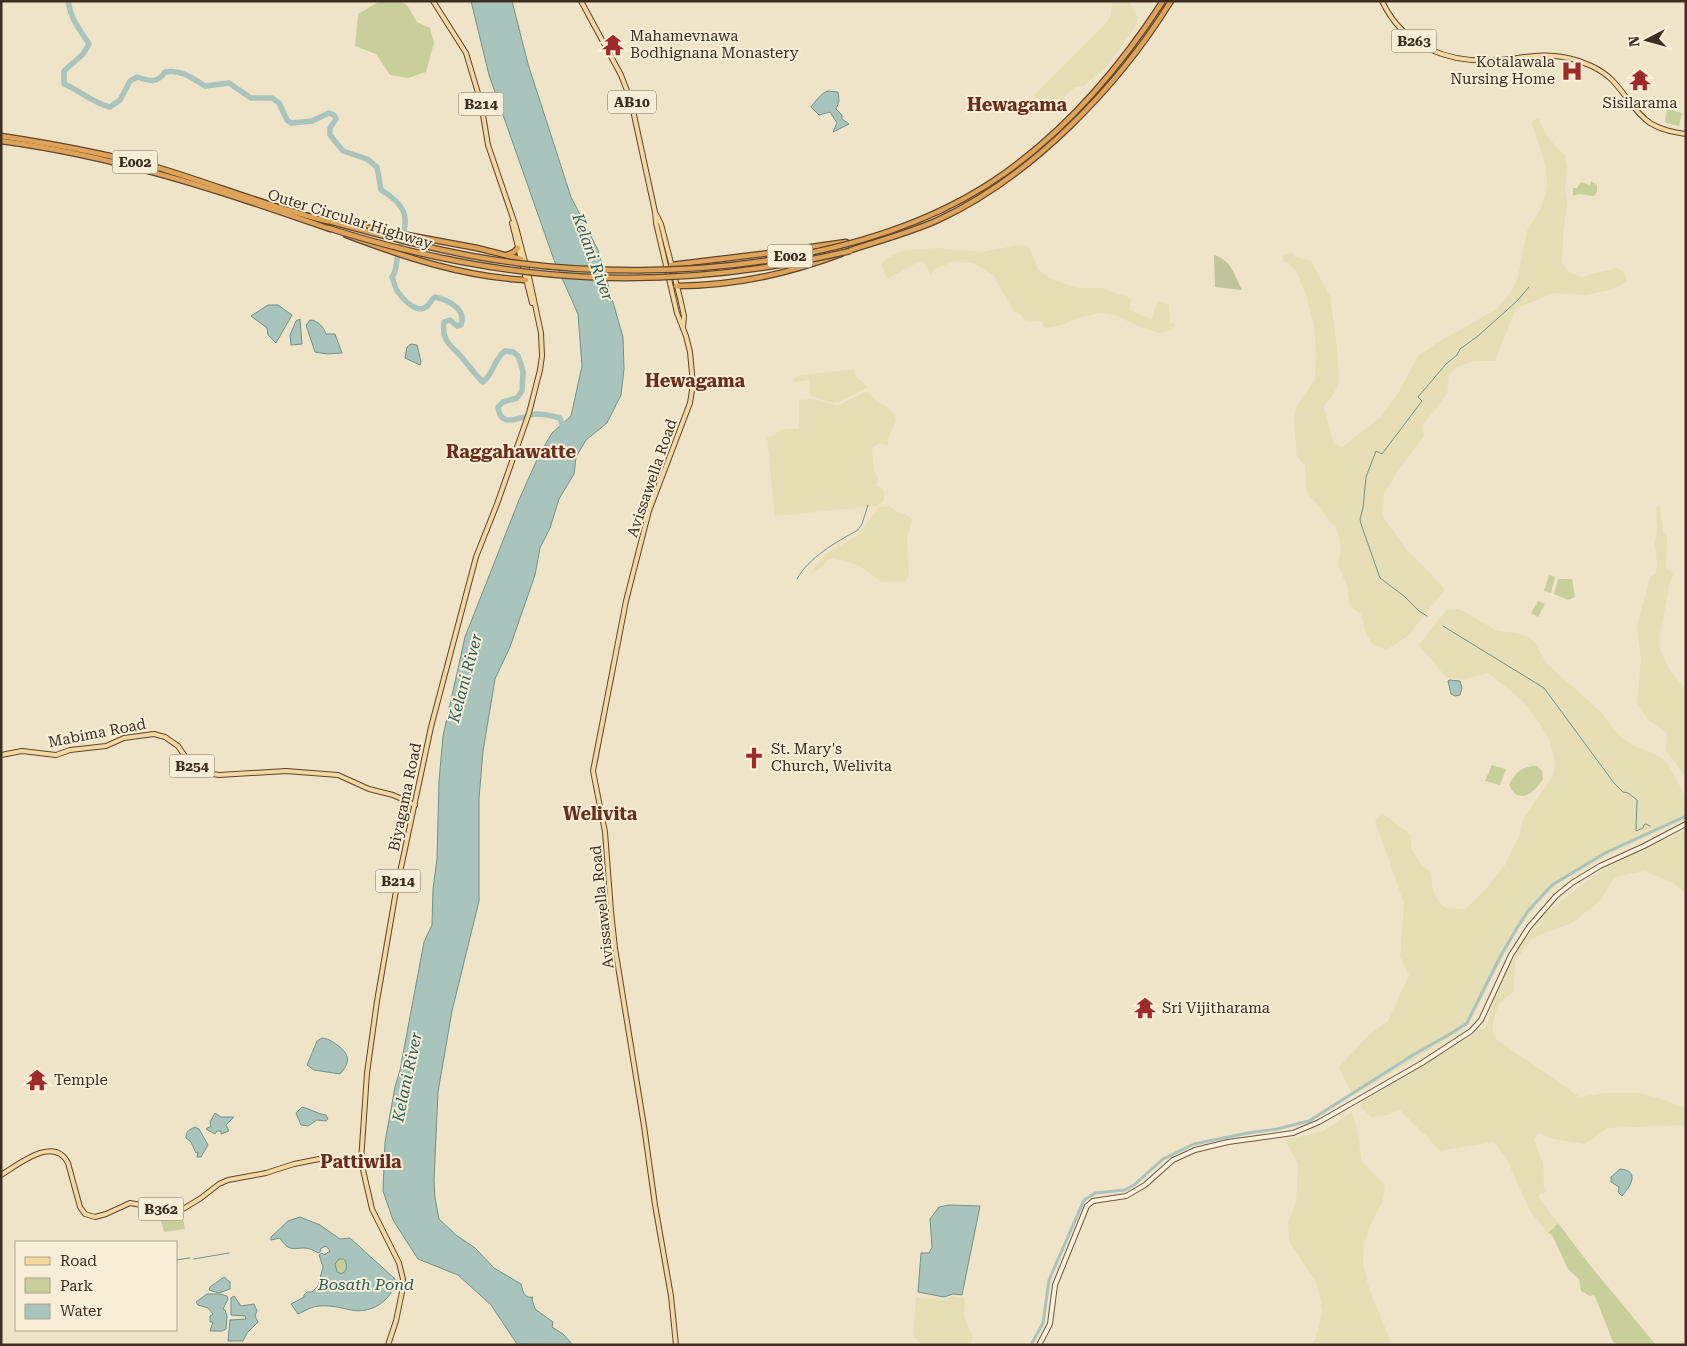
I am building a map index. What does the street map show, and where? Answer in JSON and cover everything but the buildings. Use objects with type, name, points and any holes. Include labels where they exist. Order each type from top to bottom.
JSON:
[{"type":"highway","name":"Outer Circular Highway","points":[[1,136],[157,172],[394,239],[461,254],[514,263],[581,269],[644,270],[713,266],[783,257],[864,240],[952,206],[998,178],[1046,141],[1092,94],[1129,49],[1163,1]]},
{"type":"highway","name":"Outer Circular Highway","points":[[230,193],[328,228],[393,248],[448,260],[532,274],[581,278],[644,279],[721,274],[784,265],[850,251],[883,241],[938,220],[969,204],[1015,174],[1049,146],[1090,106],[1137,51],[1171,1]]},
{"type":"highway","name":"Outer Circular Highway","points":[[1,141],[36,144]]},
{"type":"highway","points":[[329,221],[477,248],[521,259]]},
{"type":"highway","points":[[328,228],[410,258],[453,270],[500,278],[526,280]]},
{"type":"highway","points":[[671,265],[864,240]]},
{"type":"highway","points":[[505,255],[514,252],[518,248]]},
{"type":"highway","points":[[676,286],[714,285],[753,280],[791,271],[850,251]]},
{"type":"main road","name":"Biyagama Road","points":[[433,1],[466,53],[480,103],[488,145],[511,213],[530,280],[537,318]]},
{"type":"main road","name":"Avissawella Road","points":[[582,1],[621,75],[631,101],[677,313],[686,336],[692,361],[692,396],[649,510],[626,601],[593,770],[605,832],[614,939],[671,1296],[676,1345]]},
{"type":"main road","name":"B263","points":[[1382,1],[1392,19],[1404,33],[1411,40],[1426,48],[1447,55],[1475,60],[1555,55],[1578,61],[1601,72],[1612,80],[1650,123],[1668,131],[1686,134]]},
{"type":"main road","name":"Avissawella Road","points":[[655,212],[661,224],[684,316],[684,330]]},
{"type":"main road","name":"Biyagama Road","points":[[388,1345],[396,1321],[403,1278],[399,1263],[372,1210],[361,1161],[367,1073],[396,891],[430,727],[468,582],[529,413],[540,370],[541,333],[518,248],[511,213]]},
{"type":"main road","name":"Mabima Road","points":[[1,755],[22,751],[56,755],[70,750],[106,746],[124,738],[154,734],[165,737],[178,746],[194,768],[200,772],[219,775],[286,771],[338,775],[369,789],[415,804]]},
{"type":"main road","points":[[1039,1345],[1050,1324],[1055,1285],[1087,1206],[1093,1201],[1126,1196],[1145,1185],[1165,1165],[1194,1150],[1228,1142],[1293,1133],[1319,1122],[1430,1058],[1471,1031],[1481,1020],[1511,955],[1529,927],[1556,896],[1572,883],[1600,866],[1686,824]]},
{"type":"main road","name":"B362","points":[[1,1174],[36,1155],[47,1151],[58,1152],[65,1157],[68,1163],[80,1207],[85,1214],[95,1217],[130,1203],[158,1208],[183,1209],[219,1184],[228,1180],[266,1173],[294,1164],[324,1158],[347,1162],[361,1161]]},
{"type":"shaded area","points":[[1115,1],[1129,1],[1138,18],[1133,30],[1107,66],[1083,86],[1075,87],[1051,111],[1034,95],[1105,24],[1110,18],[1112,4]]},
{"type":"shaded area","points":[[1538,118],[1546,134],[1565,155],[1567,168],[1565,192],[1567,203],[1562,263],[1570,273],[1581,277],[1616,268],[1623,271],[1627,279],[1623,284],[1610,290],[1586,295],[1554,293],[1522,306],[1515,311],[1495,361],[1475,361],[1457,367],[1449,374],[1447,393],[1422,425],[1424,436],[1400,468],[1384,494],[1382,515],[1407,550],[1445,589],[1408,636],[1386,650],[1372,644],[1366,633],[1361,614],[1350,606],[1347,586],[1338,565],[1341,546],[1336,527],[1307,494],[1305,465],[1297,457],[1294,423],[1296,407],[1315,379],[1314,324],[1306,295],[1297,273],[1288,263],[1283,261],[1282,256],[1291,252],[1295,257],[1311,261],[1330,296],[1337,347],[1339,380],[1334,394],[1324,406],[1333,443],[1342,447],[1381,417],[1400,390],[1418,356],[1435,344],[1497,309],[1511,292],[1518,277],[1527,231],[1541,208],[1547,187],[1546,167],[1532,124],[1532,121]]},
{"type":"shaded area","points":[[1020,245],[1030,249],[1038,269],[1048,277],[1079,288],[1101,288],[1131,298],[1129,310],[1151,319],[1158,301],[1169,305],[1170,322],[1175,325],[1172,330],[1159,333],[1135,325],[1116,315],[1101,313],[1077,318],[1062,325],[1044,328],[1042,322],[1025,320],[1021,315],[1014,312],[994,276],[973,263],[952,262],[933,270],[932,276],[922,260],[887,279],[881,264],[886,259],[905,250],[937,248],[982,252]]},
{"type":"shaded area","points":[[854,369],[856,377],[868,387],[839,402],[833,403],[811,396],[809,380],[794,382],[793,379],[800,375]]},
{"type":"shaded area","points":[[865,392],[869,393],[878,403],[886,406],[895,415],[896,420],[888,439],[888,446],[880,443],[872,448],[874,471],[878,478],[877,486],[884,490],[883,502],[877,506],[775,516],[767,437],[775,436],[776,433],[783,429],[799,429],[799,400],[814,399],[837,406]]},
{"type":"shaded area","points":[[889,506],[912,519],[907,540],[909,576],[904,582],[882,582],[858,565],[833,558],[826,560],[822,567],[810,574],[824,555],[857,536],[879,507]]},
{"type":"shaded area","points":[[1660,506],[1663,531],[1667,538],[1666,568],[1673,573],[1660,634],[1660,645],[1669,669],[1686,690],[1686,779],[1666,751],[1667,733],[1648,720],[1637,702],[1641,659],[1637,626],[1650,577],[1656,574],[1656,508]]},
{"type":"shaded area","points":[[1448,608],[1459,609],[1496,630],[1520,634],[1530,638],[1547,664],[1601,712],[1620,736],[1632,745],[1661,757],[1668,764],[1686,798],[1686,819],[1610,854],[1558,884],[1541,899],[1516,932],[1471,1018],[1462,1030],[1353,1096],[1339,1067],[1369,1035],[1388,1021],[1409,975],[1400,957],[1404,904],[1375,820],[1382,813],[1411,835],[1411,848],[1420,863],[1430,872],[1433,891],[1441,905],[1447,908],[1465,909],[1485,890],[1505,865],[1520,834],[1523,819],[1553,776],[1555,766],[1553,752],[1547,735],[1528,707],[1515,694],[1488,673],[1462,680],[1446,677],[1419,645]]},
{"type":"shaded area","points":[[1686,830],[1686,894],[1673,883],[1645,871],[1614,877],[1600,901],[1572,923],[1532,939],[1515,961],[1514,991],[1498,1005],[1493,1023],[1493,1034],[1496,1039],[1580,1097],[1606,1093],[1639,1093],[1668,1101],[1686,1109],[1686,1125],[1607,1128],[1585,1144],[1553,1139],[1538,1133],[1534,1140],[1543,1163],[1544,1187],[1547,1191],[1539,1195],[1539,1198],[1558,1223],[1548,1233],[1530,1211],[1506,1158],[1494,1142],[1439,1151],[1428,1137],[1399,1109],[1389,1115],[1371,1117],[1360,1106],[1362,1102],[1487,1026],[1493,1002],[1507,970],[1524,939],[1541,917],[1601,870]]},
{"type":"shaded area","points":[[1352,1112],[1362,1162],[1385,1185],[1383,1201],[1364,1241],[1363,1265],[1369,1288],[1392,1345],[1310,1345],[1315,1340],[1323,1311],[1316,1282],[1290,1243],[1288,1223],[1296,1203],[1298,1163],[1285,1140],[1323,1131]]},
{"type":"shaded area","points":[[953,1296],[965,1298],[964,1316],[973,1338],[970,1345],[923,1345],[913,1337],[916,1297],[943,1300]]},
{"type":"green space","points":[[380,1],[399,1],[407,5],[417,22],[430,28],[434,43],[426,72],[408,78],[390,75],[376,54],[355,46],[358,14]]},
{"type":"green space","points":[[1667,109],[1682,113],[1679,126],[1666,123]]},
{"type":"green space","points":[[1591,181],[1597,185],[1597,192],[1594,196],[1579,194],[1573,196],[1573,188],[1577,188],[1581,182],[1590,185]]},
{"type":"green space","points":[[1214,255],[1229,264],[1242,290],[1215,287]]},
{"type":"green space","points":[[1549,575],[1555,577],[1551,593],[1544,591]]},
{"type":"green space","points":[[1558,579],[1572,579],[1575,597],[1568,600],[1554,594]]},
{"type":"green space","points":[[1538,601],[1545,604],[1538,617],[1531,613]]},
{"type":"green space","points":[[1492,765],[1506,769],[1500,785],[1485,781]]},
{"type":"green space","points":[[1537,766],[1542,771],[1543,779],[1531,793],[1522,796],[1517,795],[1509,785],[1511,781],[1521,770]]},
{"type":"green space","points":[[163,1212],[182,1214],[185,1229],[164,1232],[161,1221]]},
{"type":"green space","points":[[1558,1223],[1589,1264],[1656,1345],[1618,1345],[1613,1342],[1594,1295],[1590,1296],[1581,1291],[1579,1279],[1568,1269],[1552,1235],[1548,1233]]},
{"type":"green space","points":[[341,1259],[346,1261],[348,1266],[346,1271],[341,1273],[336,1271],[334,1266],[336,1261]]},
{"type":"water","name":"Kelani River","points":[[471,1],[512,1],[528,64],[571,197],[598,250],[623,337],[624,369],[621,395],[607,423],[586,440],[576,457],[574,474],[559,499],[550,528],[540,548],[535,575],[510,647],[495,679],[483,751],[479,799],[479,901],[452,1011],[438,1092],[435,1198],[439,1219],[456,1235],[475,1248],[494,1268],[521,1284],[526,1296],[533,1297],[535,1309],[553,1322],[552,1327],[563,1334],[573,1345],[517,1344],[491,1305],[458,1275],[418,1259],[393,1220],[383,1191],[385,1142],[395,1087],[400,1070],[424,942],[432,925],[443,736],[465,637],[519,500],[539,455],[552,433],[571,416],[582,366],[578,314],[554,260],[489,75]]},
{"type":"water","points":[[828,91],[838,92],[839,101],[836,109],[842,115],[842,119],[849,124],[833,132],[837,123],[830,112],[819,115],[811,107],[821,95]]},
{"type":"water","points":[[268,305],[278,305],[292,315],[276,343],[268,335],[267,328],[251,316]]},
{"type":"water","points":[[300,319],[302,344],[291,345],[290,335],[296,321]]},
{"type":"water","points":[[310,320],[316,321],[326,334],[335,334],[342,353],[327,354],[315,352],[306,325]]},
{"type":"water","points":[[411,344],[417,345],[420,365],[405,358],[407,347]]},
{"type":"water","points":[[1449,680],[1460,681],[1462,688],[1460,695],[1455,696],[1451,694]]},
{"type":"water","points":[[322,1038],[333,1042],[346,1053],[348,1060],[340,1074],[314,1070],[307,1065],[317,1041]]},
{"type":"water","points":[[302,1107],[326,1115],[328,1119],[326,1121],[317,1120],[308,1126],[301,1125],[296,1113]]},
{"type":"water","points":[[215,1113],[221,1117],[234,1117],[226,1125],[229,1131],[221,1134],[221,1131],[217,1131],[215,1134],[206,1129],[211,1126],[210,1122]]},
{"type":"water","points":[[195,1127],[199,1129],[208,1145],[201,1157],[197,1157],[198,1152],[196,1153],[191,1142],[186,1138],[188,1131]]},
{"type":"water","points":[[1620,1169],[1626,1170],[1632,1176],[1628,1188],[1622,1196],[1618,1192],[1619,1187],[1611,1182],[1611,1177]]},
{"type":"water","points":[[949,1205],[980,1206],[962,1295],[953,1294],[944,1297],[918,1292],[921,1253],[929,1253],[932,1247],[930,1219],[939,1207]]},
{"type":"water","name":"Bosath Pond","points":[[300,1217],[320,1225],[340,1239],[350,1238],[394,1278],[396,1281],[390,1295],[380,1304],[366,1310],[359,1311],[332,1306],[320,1306],[298,1314],[291,1304],[304,1297],[307,1292],[312,1292],[318,1286],[323,1267],[319,1255],[322,1253],[324,1255],[330,1251],[326,1246],[320,1249],[321,1251],[318,1253],[306,1248],[293,1249],[280,1238],[271,1240],[271,1237],[288,1221]],"holes":[[[339,1259],[344,1259],[346,1270],[343,1273],[337,1272],[335,1264]]]},
{"type":"water","points":[[224,1277],[230,1282],[230,1289],[219,1293],[209,1290],[210,1287]]},
{"type":"water","points":[[207,1294],[227,1296],[228,1299],[223,1309],[227,1316],[226,1329],[222,1331],[210,1331],[213,1322],[210,1322],[210,1316],[213,1314],[208,1308],[198,1305],[196,1302]]},
{"type":"water","points":[[234,1296],[241,1306],[254,1304],[257,1311],[255,1316],[258,1322],[247,1333],[243,1341],[228,1341],[230,1320],[246,1319],[245,1316],[231,1315],[231,1298]]},
{"type":"waterway","points":[[68,1],[73,19],[89,44],[83,54],[64,71],[64,84],[98,103],[110,107],[120,100],[130,81],[137,77],[156,80],[165,72],[171,71],[186,75],[205,86],[229,83],[251,98],[272,98],[279,103],[287,120],[291,123],[312,121],[329,113],[334,115],[336,119],[330,128],[330,135],[343,151],[367,159],[377,167],[381,190],[391,197],[403,210],[405,217],[404,233],[396,269],[392,277],[398,292],[413,307],[421,309],[426,307],[435,297],[451,303],[459,310],[462,319],[461,325],[457,326],[450,320],[444,322],[444,335],[449,344],[483,382],[490,374],[498,358],[505,351],[513,352],[518,356],[523,372],[522,391],[517,398],[503,402],[498,407],[503,418],[513,420],[543,414],[560,418],[562,424],[569,425]]},
{"type":"waterway","points":[[1427,616],[1380,578],[1360,519],[1366,477],[1376,451],[1382,454],[1422,401],[1418,397],[1446,364],[1457,355],[1460,349],[1478,336],[1517,301],[1529,287]]},
{"type":"waterway","points":[[797,579],[815,557],[858,530],[868,505]]},
{"type":"waterway","points":[[1443,626],[1544,688],[1614,783],[1623,792],[1628,793],[1637,800],[1636,831],[1643,828],[1646,824],[1650,826]]},
{"type":"waterway","points":[[1031,1345],[1043,1323],[1049,1280],[1084,1200],[1095,1193],[1125,1190],[1134,1185],[1163,1159],[1194,1144],[1277,1129],[1309,1121],[1413,1055],[1450,1034],[1467,1023],[1500,957],[1517,928],[1528,911],[1552,885],[1605,853],[1686,816]]},
{"type":"waterway","points":[[194,1259],[229,1253]]},
{"type":"waterway","points":[[178,1260],[190,1258]]},
{"type":"place","name":"Mahamevnawa Bodhignana Monastery","points":[[613,45]]},
{"type":"place","name":"Kotalawala Nursing Home","points":[[1572,71]]},
{"type":"place","name":"Sisilarama","points":[[1640,80]]},
{"type":"place","name":"St. Mary's Church, Welivita","points":[[754,758]]},
{"type":"place","name":"Sri Vijitharama","points":[[1145,1008]]},
{"type":"place","name":"Temple","points":[[37,1080]]},
{"type":"district","name":"Hewagama","points":[[1017,104]]},
{"type":"district","name":"Hewagama","points":[[695,380]]},
{"type":"district","name":"Raggahawatte","points":[[511,451]]},
{"type":"district","name":"Welivita","points":[[600,813]]},
{"type":"district","name":"Pattiwila","points":[[361,1161]]}]
